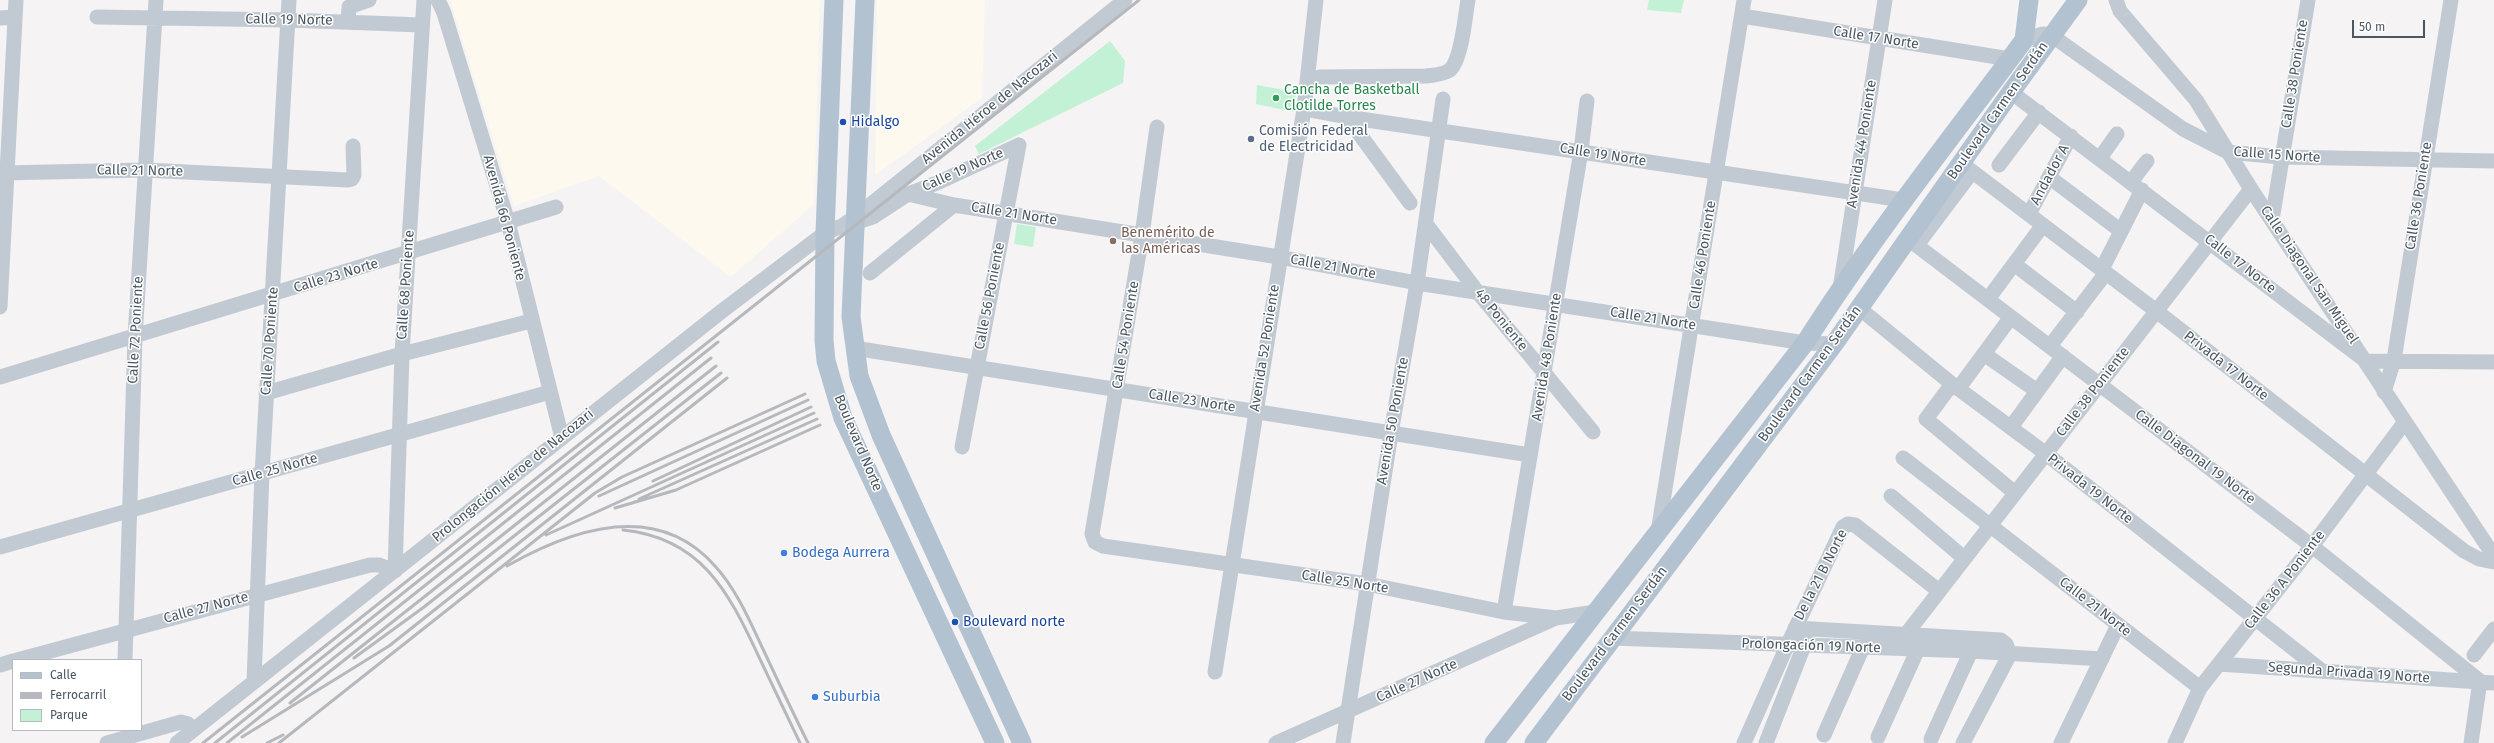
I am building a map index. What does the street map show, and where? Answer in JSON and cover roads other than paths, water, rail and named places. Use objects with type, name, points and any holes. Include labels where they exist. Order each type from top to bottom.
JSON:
[{"type":"main road","name":"Boulevard Norte","points":[[834,0],[844,225],[854,348],[859,376],[881,435],[1022,743]]},
{"type":"main road","name":"Boulevard Norte","points":[[864,0],[844,225],[824,340],[828,368],[843,418],[995,743]]},
{"type":"main road","name":"Boulevard Carmen Serdán","points":[[1534,743],[1611,638],[1834,344],[1859,308],[1912,242],[1967,168],[2011,92],[2051,35],[2078,0]]},
{"type":"main road","points":[[2028,9],[2044,24],[2063,19]]},
{"type":"main road","points":[[2024,40],[2028,9]]},
{"type":"main road","name":"Boulevard Carmen Serdán","points":[[1494,743],[1805,343],[1840,289],[1903,200],[2024,40]]},
{"type":"main road","points":[[1600,606],[1627,617]]},
{"type":"street","points":[[0,307],[7,18],[16,0]]},
{"type":"street","name":"Calle 72 Poniente","points":[[125,659],[135,337],[156,0]]},
{"type":"street","name":"Calle 70 Poniente","points":[[254,681],[266,393],[280,176],[289,0]]},
{"type":"street","points":[[348,22],[349,8],[369,0]]},
{"type":"street","name":"Calle 68 Poniente","points":[[395,571],[398,434],[402,354],[424,0]]},
{"type":"street","name":"Avenida 66 Poniente","points":[[438,0],[444,13],[508,222],[531,321],[562,438]]},
{"type":"street","name":"Avenida Héroe de Nacozari","points":[[844,225],[1125,0]]},
{"type":"street","name":"Avenida 52 Poniente","points":[[1215,672],[1279,258],[1304,109],[1316,0]]},
{"type":"street","points":[[1320,77],[1426,76],[1443,74],[1451,69],[1459,50],[1468,0]]},
{"type":"street","name":"Calle 46 Poniente","points":[[1657,534],[1744,0]]},
{"type":"street","name":"Avenida 44 Poniente","points":[[1840,289],[1885,0]]},
{"type":"street","name":"Calle Diagonal San Miguel","points":[[2116,0],[2120,11],[2196,100],[2251,189],[2366,361],[2404,423],[2494,556]]},
{"type":"street","name":"Calle 38 Poniente","points":[[2272,220],[2281,157],[2308,0]]},
{"type":"street","name":"Calle 36 Poniente","points":[[2384,392],[2394,360],[2424,160],[2451,0]]},
{"type":"street","name":"Calle 17 Norte","points":[[1742,16],[2010,59]]},
{"type":"street","name":"Calle 19 Norte","points":[[96,17],[288,20],[422,25]]},
{"type":"street","points":[[2024,40],[2043,34],[2051,35]]},
{"type":"street","name":"Calle 15 Norte","points":[[2051,35],[2183,129],[2228,152],[2281,157],[2494,161]]},
{"type":"street","name":"Calle 17 Norte","points":[[2011,92],[2210,241],[2366,361]]},
{"type":"street","name":"Avenida 50 Poniente","points":[[1344,743],[1367,584],[1426,224],[1443,99]]},
{"type":"street","name":"Avenida 48 Poniente","points":[[1504,612],[1581,151],[1587,101]]},
{"type":"street","name":"Calle 19 Norte","points":[[1304,109],[1347,117],[1438,129],[1903,200]]},
{"type":"street","points":[[1999,165],[2039,112]]},
{"type":"street","points":[[1347,117],[1410,203]]},
{"type":"street","name":"Calle 54 Poniente","points":[[1095,542],[1092,534],[1142,235],[1157,128]]},
{"type":"street","points":[[2100,158],[2117,134]]},
{"type":"street","name":"Andador A","points":[[2029,214],[2071,136]]},
{"type":"street","name":"Calle 19 Norte","points":[[908,194],[937,183],[1019,145]]},
{"type":"street","name":"Calle 56 Poniente","points":[[962,447],[1019,145]]},
{"type":"street","name":"Calle 21 Norte","points":[[3,172],[145,170],[348,180],[352,179],[353,146]]},
{"type":"street","points":[[2050,346],[2077,312],[2104,271],[2121,231],[2147,161]]},
{"type":"street","name":"Privada 17 Norte","points":[[1967,168],[2155,310],[2464,551],[2479,559],[2494,562]]},
{"type":"street","points":[[2049,177],[2121,231]]},
{"type":"street","name":"Calle 38 Poniente","points":[[1907,634],[1938,591],[2155,310],[2251,189]]},
{"type":"street","points":[[844,225],[873,217],[908,194]]},
{"type":"street","name":"Calle 21 Norte","points":[[908,194],[954,205],[1006,212],[1417,282],[1476,290],[1805,343],[1834,344]]},
{"type":"street","points":[[870,273],[954,205]]},
{"type":"street","name":"Calle 23 Norte","points":[[0,377],[408,254],[556,207]]},
{"type":"street","name":"48 Poniente","points":[[1426,224],[1476,290],[1593,432]]},
{"type":"street","name":"Prolongación Héroe de Nacozari","points":[[177,743],[722,311],[844,225]]},
{"type":"street","points":[[1988,299],[2043,225]]},
{"type":"street","name":"Calle Diagonal 19 Norte","points":[[1912,242],[2312,546],[2487,682]]},
{"type":"street","points":[[2014,264],[2077,312]]},
{"type":"street","name":"Privada 19 Norte","points":[[1859,308],[1955,386],[2011,427],[2322,671]]},
{"type":"street","points":[[2011,317],[1984,354],[1926,419],[2015,493]]},
{"type":"street","points":[[266,393],[402,354],[531,321]]},
{"type":"street","name":"Calle 23 Norte","points":[[854,348],[977,366],[1530,455]]},
{"type":"street","points":[[1984,354],[2037,391]]},
{"type":"street","points":[[2011,427],[2063,356]]},
{"type":"street","points":[[2366,361],[2394,360],[2494,362]]},
{"type":"street","name":"Calle 25 Norte","points":[[0,547],[550,392]]},
{"type":"street","name":"Calle 36 A Poniente","points":[[2175,743],[2200,688],[2312,546],[2404,423]]},
{"type":"street","name":"Calle 21 Norte","points":[[1903,458],[2200,688]]},
{"type":"street","points":[[1891,496],[1964,558]]},
{"type":"street","name":"De la 21 B Norte","points":[[1802,629],[1843,527],[1848,524],[1855,525],[1938,591]]},
{"type":"street","name":"Calle 25 Norte","points":[[1095,542],[1103,546],[1367,584],[1504,612],[1556,618],[1600,606]]},
{"type":"street","name":"Calle 27 Norte","points":[[21,659],[126,629],[370,565],[379,565],[395,571]]},
{"type":"street","name":"Calle 27 Norte","points":[[1276,743],[1556,618]]},
{"type":"street","points":[[2061,743],[2118,624]]},
{"type":"street","points":[[1744,743],[1787,646],[1802,629]]},
{"type":"street","points":[[1766,743],[1805,646],[1802,629]]},
{"type":"street","name":"Prolongación 19 Norte","points":[[1802,629],[2001,640],[2006,644],[2010,654]]},
{"type":"street","points":[[2474,655],[2494,629]]},
{"type":"street","name":"Prolongación 19 Norte","points":[[1611,638],[1787,646],[1971,651],[2102,659]]},
{"type":"street","points":[[1824,735],[1863,647]]},
{"type":"street","points":[[1878,737],[1918,649]]},
{"type":"street","points":[[1931,739],[1971,651]]},
{"type":"street","points":[[1964,743],[2010,654]]},
{"type":"street","points":[[0,665],[12,661]]},
{"type":"street","name":"Segunda Privada 19 Norte","points":[[2219,664],[2487,682]]},
{"type":"street","points":[[2471,743],[2487,682]]},
{"type":"street","points":[[117,737],[181,722],[188,724],[193,730]]},
{"type":"railway","points":[[203,743],[1139,0]]},
{"type":"railway","points":[[215,743],[718,342]]},
{"type":"railway","points":[[227,743],[711,358]]},
{"type":"railway","points":[[290,703],[716,366]]},
{"type":"railway","points":[[354,658],[424,607],[721,373]]},
{"type":"railway","points":[[242,737],[389,646],[727,378]]},
{"type":"railway","points":[[279,743],[595,493],[622,477],[805,394]]},
{"type":"railway","points":[[599,496],[808,400]]},
{"type":"railway","points":[[653,481],[811,407]]},
{"type":"railway","points":[[546,535],[814,413]]},
{"type":"railway","points":[[639,499],[817,419]]},
{"type":"railway","points":[[615,508],[676,490],[820,425]]},
{"type":"railway","points":[[507,566],[559,541],[586,532],[614,527],[641,527],[667,533],[692,546],[715,566],[736,594],[808,743]]},
{"type":"railway","points":[[623,530],[650,535],[673,544],[692,556],[723,589],[747,632],[800,743]]},
{"type":"railway","points":[[267,743],[283,735]]},
{"type":"place","name":"Cancha de Basketball Clotilde Torres","points":[[1276,98]]},
{"type":"place","name":"Hidalgo","points":[[843,122]]},
{"type":"place","name":"Comisión Federal de Electricidad","points":[[1251,139]]},
{"type":"place","name":"Benemérito de las Américas","points":[[1113,241]]},
{"type":"place","name":"Bodega Aurrera","points":[[784,553]]},
{"type":"place","name":"Boulevard norte","points":[[955,622]]},
{"type":"place","name":"Suburbia","points":[[815,697]]}]
